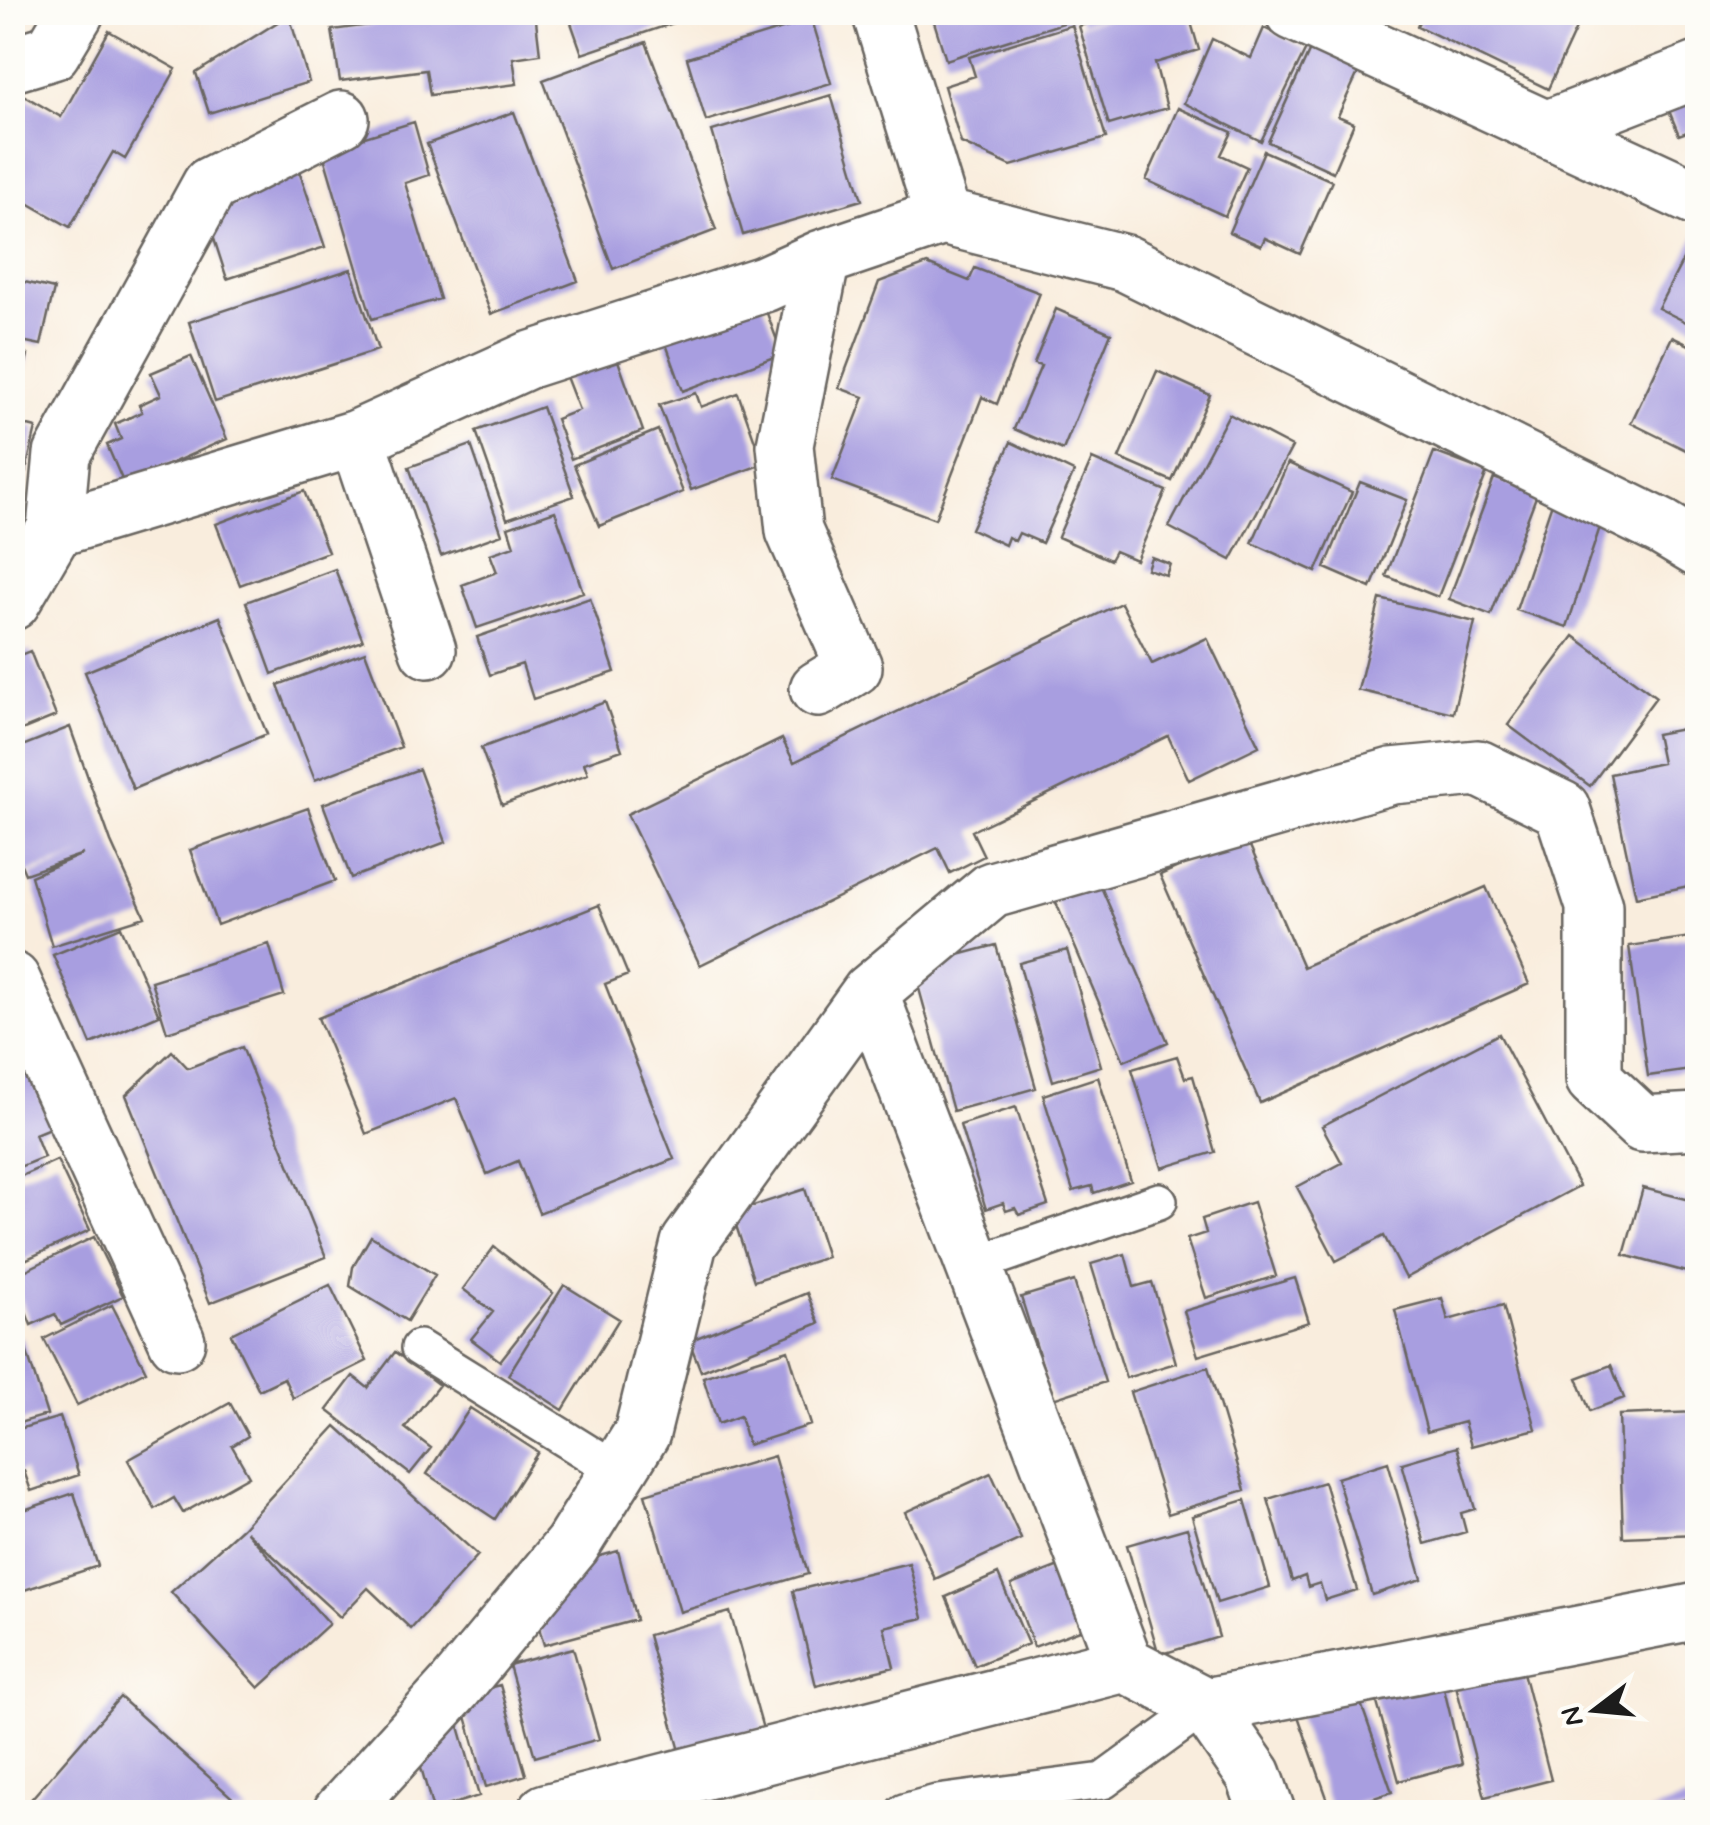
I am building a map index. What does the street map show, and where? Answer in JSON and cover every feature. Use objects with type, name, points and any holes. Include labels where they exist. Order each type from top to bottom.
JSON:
[{"type":"street","points":[[12,64],[52,52],[76,12]]},
{"type":"street","points":[[880,12],[942,217]]},
{"type":"street","points":[[1292,12],[1698,199]]},
{"type":"street","points":[[1546,129],[1698,70]]},
{"type":"street","points":[[29,562],[62,454],[210,184],[341,119]]},
{"type":"street","points":[[29,562],[357,438],[529,360],[764,284],[822,258],[942,217],[1125,263],[1662,528],[1698,550]]},
{"type":"street","points":[[818,689],[854,666],[794,530],[785,445],[822,258]]},
{"type":"street","points":[[357,438],[428,650]]},
{"type":"street","points":[[341,1812],[454,1688],[572,1545],[642,1433],[689,1243],[870,992],[992,890],[1392,776],[1478,768],[1562,810],[1594,906],[1594,1078],[1642,1124],[1698,1122]]},
{"type":"street","points":[[12,980],[177,1341]]},
{"type":"street","points":[[870,992],[1125,1664]]},
{"type":"street","points":[[1206,1706],[1698,1611]]},
{"type":"street","points":[[546,1812],[1125,1664],[1206,1706],[1254,1775],[1267,1812]]},
{"type":"lane","points":[[974,1265],[1159,1201]]},
{"type":"lane","points":[[418,1348],[617,1471]]},
{"type":"lane","points":[[904,1812],[937,1803],[1103,1781],[1206,1706]]},
{"type":"building","points":[[466,12],[535,12],[540,54],[513,58],[517,84],[430,95],[426,70],[340,81],[332,30]]},
{"type":"building","points":[[584,12],[703,13],[582,54],[569,17]]},
{"type":"building","points":[[931,12],[1071,12],[1073,20],[946,60]]},
{"type":"building","points":[[1077,12],[1114,12],[1114,13],[1081,24]]},
{"type":"building","points":[[1127,12],[1188,12],[1199,50],[1155,63],[1167,108],[1109,125],[1079,26]]},
{"type":"building","points":[[1423,12],[1558,12],[1578,24],[1548,89],[1417,26]]},
{"type":"building","points":[[1586,12],[1622,12],[1622,13],[1590,24]]},
{"type":"building","points":[[289,15],[309,82],[209,113],[196,73]]},
{"type":"building","points":[[812,20],[831,83],[706,121],[687,58]]},
{"type":"building","points":[[1072,25],[1106,138],[1011,166],[961,143],[944,86],[975,76],[969,57]]},
{"type":"building","points":[[1264,28],[1306,49],[1261,141],[1184,103],[1212,39],[1251,58]]},
{"type":"building","points":[[109,31],[176,69],[125,159],[113,152],[70,227],[12,194],[12,113],[23,95],[61,117]]},
{"type":"building","points":[[646,42],[716,230],[613,269],[543,80]]},
{"type":"building","points":[[1313,43],[1362,64],[1338,116],[1354,123],[1333,172],[1268,142]]},
{"type":"building","points":[[1698,83],[1698,128],[1679,135],[1663,96]]},
{"type":"building","points":[[831,95],[862,200],[743,235],[712,131]]},
{"type":"building","points":[[1178,108],[1232,132],[1221,155],[1247,167],[1225,216],[1146,180]]},
{"type":"building","points":[[514,112],[578,281],[491,314],[427,144]]},
{"type":"building","points":[[414,122],[429,175],[405,183],[440,299],[372,319],[322,150]]},
{"type":"building","points":[[1264,151],[1332,181],[1300,254],[1265,238],[1261,246],[1229,232]]},
{"type":"building","points":[[298,167],[325,247],[227,279],[206,214],[243,201],[237,187]]},
{"type":"building","points":[[1698,231],[1698,328],[1658,308]]},
{"type":"building","points":[[927,264],[969,281],[975,268],[1040,293],[997,404],[982,397],[935,519],[832,480],[864,397],[839,388],[879,282]]},
{"type":"building","points":[[351,269],[378,350],[215,402],[189,322]]},
{"type":"building","points":[[12,279],[54,289],[41,345],[12,339]]},
{"type":"building","points":[[761,297],[782,354],[683,391],[662,333]]},
{"type":"building","points":[[1056,309],[1111,333],[1063,450],[1014,429],[1041,366],[1034,364]]},
{"type":"building","points":[[1672,337],[1698,349],[1698,456],[1631,423]]},
{"type":"building","points":[[12,351],[28,355],[14,411],[12,411]]},
{"type":"building","points":[[616,355],[643,431],[571,459],[556,419],[579,410],[565,374]]},
{"type":"building","points":[[191,356],[227,439],[124,484],[107,445],[121,439],[115,424],[142,412],[139,405],[161,395],[151,373]]},
{"type":"building","points":[[1157,371],[1210,395],[1172,481],[1119,458]]},
{"type":"building","points":[[696,393],[701,407],[738,393],[763,464],[691,490],[659,405]]},
{"type":"building","points":[[542,407],[574,496],[507,519],[476,431]]},
{"type":"building","points":[[1229,414],[1292,447],[1231,560],[1169,527]]},
{"type":"building","points":[[12,422],[36,428],[21,491],[12,488]]},
{"type":"building","points":[[658,430],[683,492],[599,526],[574,465]]},
{"type":"building","points":[[1011,442],[1074,472],[1042,543],[1019,533],[1015,541],[1008,537],[1005,545],[971,529]]},
{"type":"building","points":[[471,445],[502,534],[441,556],[409,467]]},
{"type":"building","points":[[1434,452],[1487,472],[1438,597],[1386,576]]},
{"type":"building","points":[[1092,459],[1166,491],[1136,560],[1115,551],[1110,560],[1058,537]]},
{"type":"building","points":[[1288,463],[1352,492],[1316,572],[1252,543]]},
{"type":"building","points":[[1494,478],[1537,494],[1491,615],[1449,599]]},
{"type":"building","points":[[1360,482],[1407,500],[1371,588],[1325,568]]},
{"type":"building","points":[[304,491],[328,552],[240,585],[216,524]]},
{"type":"building","points":[[1552,503],[1602,521],[1567,627],[1516,610]]},
{"type":"building","points":[[555,511],[583,592],[477,628],[462,585],[497,572],[490,554],[514,546],[508,527]]},
{"type":"building","points":[[1151,557],[1170,564],[1166,575],[1147,569]]},
{"type":"building","points":[[335,569],[363,641],[272,674],[246,602]]},
{"type":"building","points":[[590,598],[615,672],[533,699],[522,664],[490,675],[477,637]]},
{"type":"building","points":[[1380,599],[1475,622],[1453,713],[1358,690]]},
{"type":"building","points":[[1121,603],[1152,664],[1207,638],[1259,746],[1189,780],[1168,736],[972,831],[984,856],[950,873],[938,848],[700,965],[627,814],[782,739],[794,762]]},
{"type":"building","points":[[220,617],[267,734],[133,789],[85,672]]},
{"type":"building","points":[[1574,636],[1656,697],[1590,786],[1508,725]]},
{"type":"building","points":[[30,651],[56,716],[12,734],[12,658]]},
{"type":"building","points":[[365,652],[401,747],[315,780],[278,685]]},
{"type":"building","points":[[605,702],[622,750],[584,763],[588,774],[502,805],[481,748]]},
{"type":"building","points":[[1698,726],[1698,884],[1636,897],[1610,774],[1662,763],[1656,734]]},
{"type":"building","points":[[70,727],[111,842],[145,917],[52,946],[31,876],[83,854],[25,874],[12,843],[12,750]]},
{"type":"building","points":[[419,769],[446,842],[351,878],[323,804]]},
{"type":"building","points":[[308,808],[335,881],[217,925],[190,850]]},
{"type":"building","points":[[1246,837],[1303,967],[1486,887],[1529,984],[1260,1103],[1160,875]]},
{"type":"building","points":[[1095,873],[1168,1042],[1124,1061],[1051,891]]},
{"type":"building","points":[[599,905],[628,975],[605,984],[674,1159],[539,1213],[518,1161],[487,1174],[456,1098],[366,1134],[318,1018]]},
{"type":"building","points":[[121,927],[159,1015],[91,1044],[53,955]]},
{"type":"building","points":[[1698,936],[1698,1069],[1648,1076],[1629,946]]},
{"type":"building","points":[[269,944],[284,995],[167,1032],[151,981]]},
{"type":"building","points":[[996,945],[1036,1088],[953,1111],[913,967]]},
{"type":"building","points":[[1067,950],[1101,1066],[1053,1081],[1019,963]]},
{"type":"building","points":[[1499,1034],[1579,1186],[1406,1278],[1384,1236],[1336,1261],[1297,1187],[1342,1163],[1322,1126]]},
{"type":"building","points":[[242,1047],[326,1257],[210,1303],[126,1095],[172,1051],[188,1068]]},
{"type":"building","points":[[1177,1056],[1185,1078],[1193,1076],[1215,1152],[1162,1168],[1132,1069]]},
{"type":"building","points":[[25,1060],[52,1127],[35,1134],[44,1157],[12,1170],[12,1065]]},
{"type":"building","points":[[1098,1077],[1131,1181],[1094,1193],[1092,1186],[1073,1191],[1043,1095]]},
{"type":"building","points":[[1016,1107],[1048,1205],[1019,1215],[1015,1208],[1006,1211],[1003,1203],[986,1209],[960,1125]]},
{"type":"building","points":[[57,1160],[90,1230],[14,1265],[12,1180]]},
{"type":"building","points":[[1643,1188],[1698,1202],[1698,1275],[1624,1255]]},
{"type":"building","points":[[805,1189],[827,1257],[754,1281],[732,1213]]},
{"type":"building","points":[[1253,1202],[1276,1276],[1206,1298],[1187,1239],[1206,1233],[1202,1219]]},
{"type":"building","points":[[371,1236],[435,1275],[407,1321],[350,1286],[353,1267]]},
{"type":"building","points":[[94,1237],[123,1296],[61,1325],[55,1314],[31,1325],[12,1277]]},
{"type":"building","points":[[494,1247],[553,1293],[500,1361],[471,1339],[493,1312],[463,1289]]},
{"type":"building","points":[[1125,1254],[1134,1287],[1152,1282],[1176,1363],[1126,1378],[1091,1264]]},
{"type":"building","points":[[1295,1278],[1309,1322],[1198,1356],[1184,1311]]},
{"type":"building","points":[[1074,1281],[1105,1382],[1053,1399],[1021,1297]]},
{"type":"building","points":[[330,1285],[367,1361],[293,1398],[284,1378],[259,1390],[231,1334]]},
{"type":"building","points":[[564,1285],[619,1319],[563,1410],[508,1375]]},
{"type":"building","points":[[807,1293],[819,1323],[701,1371],[689,1341]]},
{"type":"building","points":[[1442,1298],[1448,1320],[1503,1305],[1536,1429],[1471,1446],[1464,1422],[1427,1432],[1395,1310]]},
{"type":"building","points":[[112,1305],[146,1371],[77,1405],[44,1339]]},
{"type":"building","points":[[22,1337],[47,1415],[12,1425],[12,1340]]},
{"type":"building","points":[[788,1350],[811,1425],[748,1445],[740,1416],[718,1424],[703,1377]]},
{"type":"building","points":[[395,1352],[439,1385],[405,1428],[431,1448],[410,1474],[327,1410],[353,1376],[368,1388]]},
{"type":"building","points":[[1611,1365],[1624,1398],[1590,1411],[1577,1378]]},
{"type":"building","points":[[1208,1367],[1245,1490],[1168,1514],[1130,1392]]},
{"type":"building","points":[[230,1403],[248,1436],[232,1446],[249,1476],[183,1513],[174,1498],[155,1509],[128,1460]]},
{"type":"building","points":[[470,1408],[538,1452],[495,1519],[427,1474]]},
{"type":"building","points":[[1698,1412],[1698,1534],[1623,1537],[1619,1415]]},
{"type":"building","points":[[60,1417],[79,1475],[31,1491],[24,1471],[12,1474],[12,1431]]},
{"type":"building","points":[[336,1426],[478,1555],[411,1629],[368,1588],[340,1617],[246,1531],[329,1624],[259,1688],[171,1592],[242,1528]]},
{"type":"building","points":[[1457,1447],[1475,1509],[1461,1513],[1466,1532],[1425,1544],[1402,1463]]},
{"type":"building","points":[[774,1456],[808,1574],[680,1612],[645,1494]]},
{"type":"building","points":[[1388,1462],[1422,1579],[1372,1595],[1337,1478]]},
{"type":"building","points":[[991,1473],[1021,1539],[935,1579],[905,1512]]},
{"type":"building","points":[[1324,1482],[1357,1590],[1325,1600],[1320,1583],[1308,1587],[1305,1576],[1292,1581],[1268,1499]]},
{"type":"building","points":[[74,1493],[98,1566],[12,1594],[12,1514]]},
{"type":"building","points":[[1245,1500],[1270,1587],[1217,1603],[1192,1516]]},
{"type":"building","points":[[1187,1528],[1219,1637],[1159,1655],[1127,1545]]},
{"type":"building","points":[[618,1551],[636,1620],[544,1645],[532,1603],[557,1568]]},
{"type":"building","points":[[909,1563],[923,1618],[884,1627],[894,1667],[816,1686],[793,1591]]},
{"type":"building","points":[[1059,1566],[1083,1629],[1034,1647],[1011,1585]]},
{"type":"building","points":[[998,1574],[1028,1644],[975,1666],[946,1597]]},
{"type":"building","points":[[730,1612],[763,1729],[680,1751],[648,1635]]},
{"type":"building","points":[[573,1648],[599,1739],[535,1757],[509,1665]]},
{"type":"building","points":[[1519,1657],[1551,1780],[1485,1797],[1453,1674]]},
{"type":"building","points":[[1440,1672],[1462,1764],[1399,1781],[1374,1692]]},
{"type":"building","points":[[500,1685],[526,1775],[486,1787],[460,1695]]},
{"type":"building","points":[[1358,1695],[1392,1792],[1332,1812],[1298,1716]]},
{"type":"building","points":[[120,1697],[248,1812],[20,1812]]},
{"type":"building","points":[[458,1723],[479,1796],[433,1810],[417,1753]]},
{"type":"building","points":[[1686,1799],[1691,1812],[1648,1812]]}]
